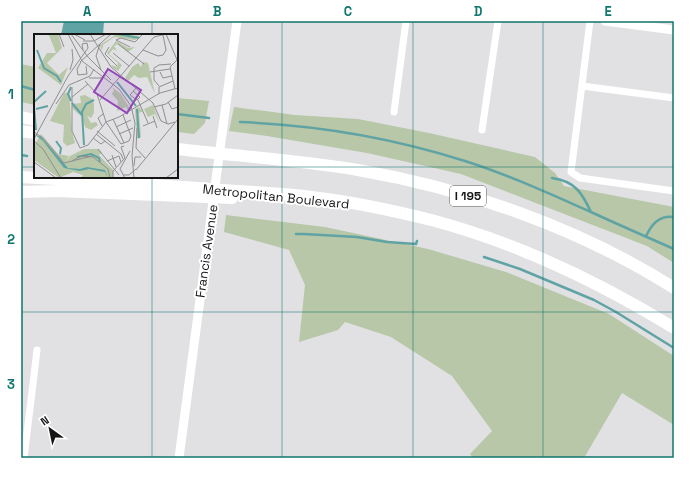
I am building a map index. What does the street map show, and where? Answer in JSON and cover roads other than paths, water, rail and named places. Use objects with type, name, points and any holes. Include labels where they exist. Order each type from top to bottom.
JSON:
[{"type":"highway","points":[[21,117],[34,120]]},
{"type":"highway","points":[[21,131],[34,133]]},
{"type":"highway","name":"I 195","points":[[178,148],[358,170],[447,190],[503,207],[559,229],[609,252],[674,288]]},
{"type":"highway","name":"Metropolitan Boulevard","points":[[21,178],[240,195],[304,196],[386,210],[435,221],[489,238],[544,259],[592,281],[674,328]]},
{"type":"highway","points":[[21,192],[188,191]]},
{"type":"street","name":"Francis Avenue","points":[[179,458],[237,21]]},
{"type":"street","points":[[394,112],[406,21]]},
{"type":"street","points":[[482,130],[498,21]]},
{"type":"street","points":[[590,21],[571,172],[580,178],[674,191]]},
{"type":"street","points":[[605,21],[674,30]]},
{"type":"street","points":[[582,86],[674,98]]},
{"type":"street","points":[[24,458],[37,350]]},
{"type":"water","points":[[64,21],[104,21],[103,34],[61,34]]},
{"type":"waterway","points":[[21,86],[34,90]]},
{"type":"waterway","points":[[178,114],[209,118]]},
{"type":"waterway","points":[[240,122],[297,126],[354,134],[382,139],[438,153],[481,166],[560,198],[674,249]]},
{"type":"waterway","points":[[21,155],[27,156]]},
{"type":"waterway","points":[[552,178],[567,182],[577,189],[591,212]]},
{"type":"waterway","points":[[646,236],[657,221],[664,217],[674,217]]},
{"type":"waterway","points":[[296,234],[357,237],[387,242],[416,244],[417,241]]},
{"type":"waterway","points":[[484,257],[520,269],[594,300],[674,348]]}]
